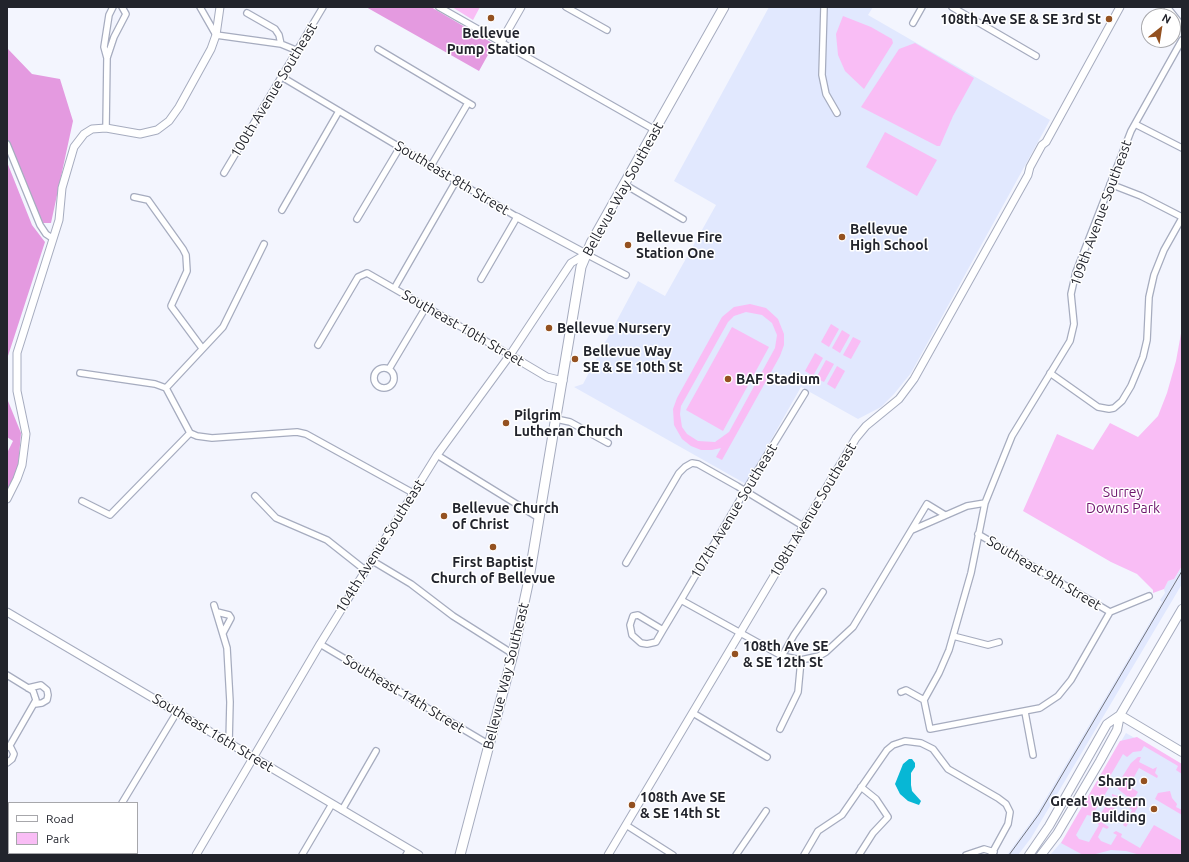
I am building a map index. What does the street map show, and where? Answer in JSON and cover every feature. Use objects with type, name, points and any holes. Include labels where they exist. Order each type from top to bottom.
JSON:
[{"type":"main road","name":"Bellevue Way Southeast","points":[[460,855],[488,744],[513,654],[528,584],[581,268],[586,254],[624,184],[724,7]]},
{"type":"main road","points":[[1041,855],[1057,834],[1117,730],[1120,715],[1182,609]]},
{"type":"main road","points":[[1120,715],[1180,750]]},
{"type":"main road","points":[[1029,855],[1049,826],[1107,724],[1120,715]]},
{"type":"street","points":[[106,128],[107,58],[104,47],[109,15],[113,7]]},
{"type":"street","points":[[107,58],[114,37],[126,14],[122,7]]},
{"type":"street","points":[[200,7],[216,35]]},
{"type":"street","points":[[7,499],[22,465],[26,434],[17,391],[17,353],[61,210],[62,188],[65,172],[74,147],[88,131],[106,128],[140,134],[163,127],[179,107],[216,35],[220,7]]},
{"type":"street","name":"100th Avenue Southeast","points":[[224,173],[323,7]]},
{"type":"street","points":[[439,7],[655,130]]},
{"type":"street","points":[[501,42],[521,7]]},
{"type":"street","points":[[566,7],[607,30]]},
{"type":"street","points":[[824,7],[822,75],[826,94],[837,113]]},
{"type":"street","points":[[913,23],[922,7]]},
{"type":"street","points":[[952,7],[1036,56]]},
{"type":"street","name":"108th Avenue Southeast","points":[[608,855],[856,438],[866,426],[899,399],[914,379],[1028,175],[1042,145],[1046,142],[1120,7]]},
{"type":"street","points":[[1167,7],[1182,26]]},
{"type":"street","points":[[247,13],[275,29],[279,35],[281,44]]},
{"type":"street","points":[[216,35],[281,44],[298,51]]},
{"type":"street","name":"109th Avenue Southeast","points":[[924,700],[940,673],[953,636],[971,573],[985,503],[1012,436],[1067,348],[1072,337],[1074,324],[1071,294],[1074,279],[1110,184],[1135,124],[1182,40]]},
{"type":"street","points":[[378,49],[470,104],[431,166]]},
{"type":"street","name":"Southeast 8th Street","points":[[282,77],[517,217],[626,275]]},
{"type":"street","points":[[282,210],[339,111]]},
{"type":"street","points":[[1135,124],[1182,148]]},
{"type":"street","points":[[7,144],[40,225],[46,234],[52,238]]},
{"type":"street","points":[[357,219],[400,147]]},
{"type":"street","points":[[395,287],[456,181]]},
{"type":"street","points":[[624,184],[683,219]]},
{"type":"street","points":[[1050,373],[1098,407],[1109,410],[1114,408],[1122,400],[1138,370],[1147,340],[1149,297],[1154,275],[1164,250],[1182,217],[1141,196],[1110,184]]},
{"type":"street","points":[[134,197],[148,200],[186,255],[187,271],[171,306],[202,348]]},
{"type":"street","points":[[481,279],[517,217]]},
{"type":"street","points":[[166,388],[218,332],[226,320],[264,244]]},
{"type":"street","name":"104th Avenue Southeast","points":[[196,855],[252,757],[412,493],[437,455],[510,355],[571,263],[586,254]]},
{"type":"street","name":"Southeast 10th Street","points":[[318,345],[358,277],[364,273],[371,274],[547,376],[563,381]]},
{"type":"street","points":[[389,369],[426,307]]},
{"type":"street","points":[[80,373],[155,384],[166,388],[190,433],[197,436],[212,438],[297,432],[306,434],[412,493]]},
{"type":"street","name":"107th Avenue Southeast","points":[[663,630],[638,615],[633,616],[630,626],[630,630],[636,639],[647,644],[656,642],[805,393]]},
{"type":"street","points":[[556,419],[570,422],[608,443]]},
{"type":"street","points":[[82,501],[110,515],[190,433]]},
{"type":"street","points":[[437,455],[539,518]]},
{"type":"street","points":[[626,563],[679,473],[689,464],[698,464],[803,526]]},
{"type":"street","points":[[255,496],[276,518],[327,540],[365,570]]},
{"type":"street","points":[[912,530],[945,514],[972,504],[985,503]]},
{"type":"street","points":[[681,600],[782,656],[801,660],[819,656],[826,652],[853,627],[927,504],[945,514]]},
{"type":"street","name":"Southeast 9th Street","points":[[978,534],[1110,612]]},
{"type":"street","points":[[371,560],[411,584],[453,616],[513,654]]},
{"type":"street","points":[[782,656],[794,635],[823,592]]},
{"type":"street","points":[[901,692],[906,690],[924,700],[930,729],[1025,712],[1047,705],[1064,689],[1110,612],[1149,596]]},
{"type":"street","points":[[214,605],[227,648],[230,702],[229,743]]},
{"type":"street","points":[[217,612],[229,615],[231,618],[223,633]]},
{"type":"street","name":"Southeast 16th Street","points":[[8,614],[332,804],[407,852],[418,855]]},
{"type":"street","points":[[953,636],[988,645],[999,642]]},
{"type":"street","name":"Southeast 14th Street","points":[[320,644],[488,744]]},
{"type":"street","points":[[780,728],[798,692],[801,660]]},
{"type":"street","points":[[7,676],[33,691],[35,695],[34,704],[8,746],[13,751],[14,756],[7,763]]},
{"type":"street","points":[[28,688],[41,685],[46,688],[48,693],[48,698],[45,702],[34,704]]},
{"type":"street","points":[[123,802],[177,712]]},
{"type":"street","points":[[1025,712],[1033,755]]},
{"type":"street","points":[[693,713],[767,757]]},
{"type":"street","points":[[807,855],[818,831],[842,814],[887,750],[893,745],[906,741],[928,746],[937,753],[948,769],[1006,804],[1010,812],[1008,824],[992,854],[984,849],[966,855]]},
{"type":"street","points":[[342,810],[376,752]]},
{"type":"street","points":[[859,855],[873,832],[888,817],[876,800],[861,788]]},
{"type":"street","points":[[302,855],[332,804]]},
{"type":"street","points":[[736,855],[766,811]]},
{"type":"street","points":[[626,825],[673,855]]},
{"type":"shaded area","points":[[366,7],[431,7],[494,44],[479,71]]},
{"type":"shaded area","name":"Bellevue High School","points":[[769,7],[873,7],[868,15],[1050,120],[911,373],[894,394],[881,407],[858,419],[801,387],[746,484],[574,387],[583,384],[638,281],[665,296],[716,205],[674,181]]},
{"type":"shaded area","points":[[7,48],[32,74],[60,79],[73,121],[51,223],[43,223],[7,139]]},
{"type":"shaded area","points":[[7,162],[32,225],[45,242],[7,359]]},
{"type":"shaded area","points":[[7,359],[8,401],[21,433],[17,480],[7,494],[7,453],[13,441],[7,437]]},
{"type":"shaded area","points":[[1182,566],[1182,584],[1031,838],[1018,855],[1007,855],[1036,815],[1162,602],[1160,600],[1165,593],[1164,589],[1168,581],[1174,579]]},
{"type":"shaded area","points":[[1126,733],[1182,765],[1182,855],[1050,855],[1064,839]]},
{"type":"green space","points":[[452,7],[480,7],[473,20]]},
{"type":"green space","points":[[843,16],[871,27],[892,39],[893,43],[864,89],[845,71],[838,55],[836,34]]},
{"type":"green space","points":[[915,43],[974,78],[953,116],[940,146],[937,146],[861,107],[899,49]]},
{"type":"green space","points":[[885,132],[937,160],[917,196],[866,167]]},
{"type":"green space","points":[[750,304],[766,308],[778,319],[784,334],[784,345],[780,356],[722,460],[716,457],[721,448],[701,450],[691,446],[682,439],[674,425],[673,409],[677,398],[722,317],[734,307]],"holes":[[[746,312],[762,315],[772,323],[777,335],[775,348],[729,432],[715,442],[698,441],[687,434],[682,427],[680,414],[681,406],[728,322],[734,316]]]},
{"type":"green space","points":[[831,324],[839,329],[829,347],[821,342]]},
{"type":"green space","points":[[732,327],[769,347],[723,431],[686,410]]},
{"type":"green space","name":"Surrey Downs Park","points":[[1182,328],[1182,566],[1174,579],[1168,581],[1164,589],[1153,593],[1153,590],[1137,574],[1111,562],[1023,511],[1057,434],[1093,450],[1110,423],[1138,437],[1158,416],[1167,393],[1176,361]]},
{"type":"green space","points":[[842,330],[850,335],[840,353],[832,348]]},
{"type":"green space","points":[[853,337],[861,341],[851,359],[843,355]]},
{"type":"green space","points":[[815,353],[823,358],[813,376],[805,371]]},
{"type":"green space","points":[[826,360],[834,364],[824,382],[816,378]]},
{"type":"green space","points":[[837,366],[845,371],[835,389],[827,384]]},
{"type":"green space","points":[[1137,737],[1182,764],[1182,774],[1176,770],[1178,766],[1144,746],[1141,751],[1133,752],[1127,757],[1123,754],[1109,778],[1113,781],[1092,816],[1087,815],[1076,835],[1079,839],[1089,842],[1099,825],[1096,822],[1098,820],[1109,827],[1107,829],[1103,827],[1098,837],[1101,841],[1111,845],[1117,835],[1113,833],[1116,831],[1122,834],[1121,837],[1140,848],[1154,825],[1182,841],[1182,855],[1140,855],[1126,851],[1111,850],[1092,855],[1083,855],[1061,843],[1120,741]]},
{"type":"green space","points":[[1138,757],[1141,757],[1139,762],[1153,769],[1157,767],[1155,773],[1158,776],[1157,778],[1139,768],[1129,786],[1138,792],[1135,797],[1129,798],[1118,789],[1117,785],[1131,763]]},
{"type":"green space","points":[[1170,791],[1172,798],[1177,804],[1176,807],[1182,810],[1182,815],[1155,799],[1158,793]]},
{"type":"green space","points":[[1112,794],[1118,796],[1122,802],[1118,801],[1109,818],[1112,820],[1111,822],[1102,817],[1101,813],[1105,807],[1110,808],[1116,798],[1112,796]]},
{"type":"green space","points":[[1136,799],[1141,802],[1126,827],[1123,825],[1132,810],[1128,807],[1129,801]]},
{"type":"green space","points":[[8,831],[8,854],[72,855],[7,855]]},
{"type":"water","points":[[909,759],[912,759],[915,763],[915,767],[911,773],[911,785],[912,791],[921,801],[919,805],[908,801],[900,794],[895,784],[903,764]]},
{"type":"tram line","points":[[1009,855],[1039,814],[1182,571]]},
{"type":"place","name":"Bellevue Pump Station","points":[[491,18]]},
{"type":"place","name":"108th Ave SE & SE 3rd St","points":[[1109,19]]},
{"type":"place","name":"Bellevue High School","points":[[842,237]]},
{"type":"place","name":"Bellevue Fire Station One","points":[[628,245]]},
{"type":"place","name":"Bellevue Nursery","points":[[549,328]]},
{"type":"place","name":"Bellevue Way SE & SE 10th St","points":[[575,359]]},
{"type":"place","name":"BAF Stadium","points":[[728,379]]},
{"type":"place","name":"Pilgrim Lutheran Church","points":[[506,423]]},
{"type":"place","name":"Bellevue Church of Christ","points":[[444,516]]},
{"type":"place","name":"First Baptist Church of Bellevue","points":[[493,547]]},
{"type":"place","name":"108th Ave SE & SE 12th St","points":[[735,654]]},
{"type":"place","name":"Sharp","points":[[1144,781]]},
{"type":"place","name":"108th Ave SE & SE 14th St","points":[[632,805]]},
{"type":"place","name":"Great Western Building","points":[[1154,809]]}]
